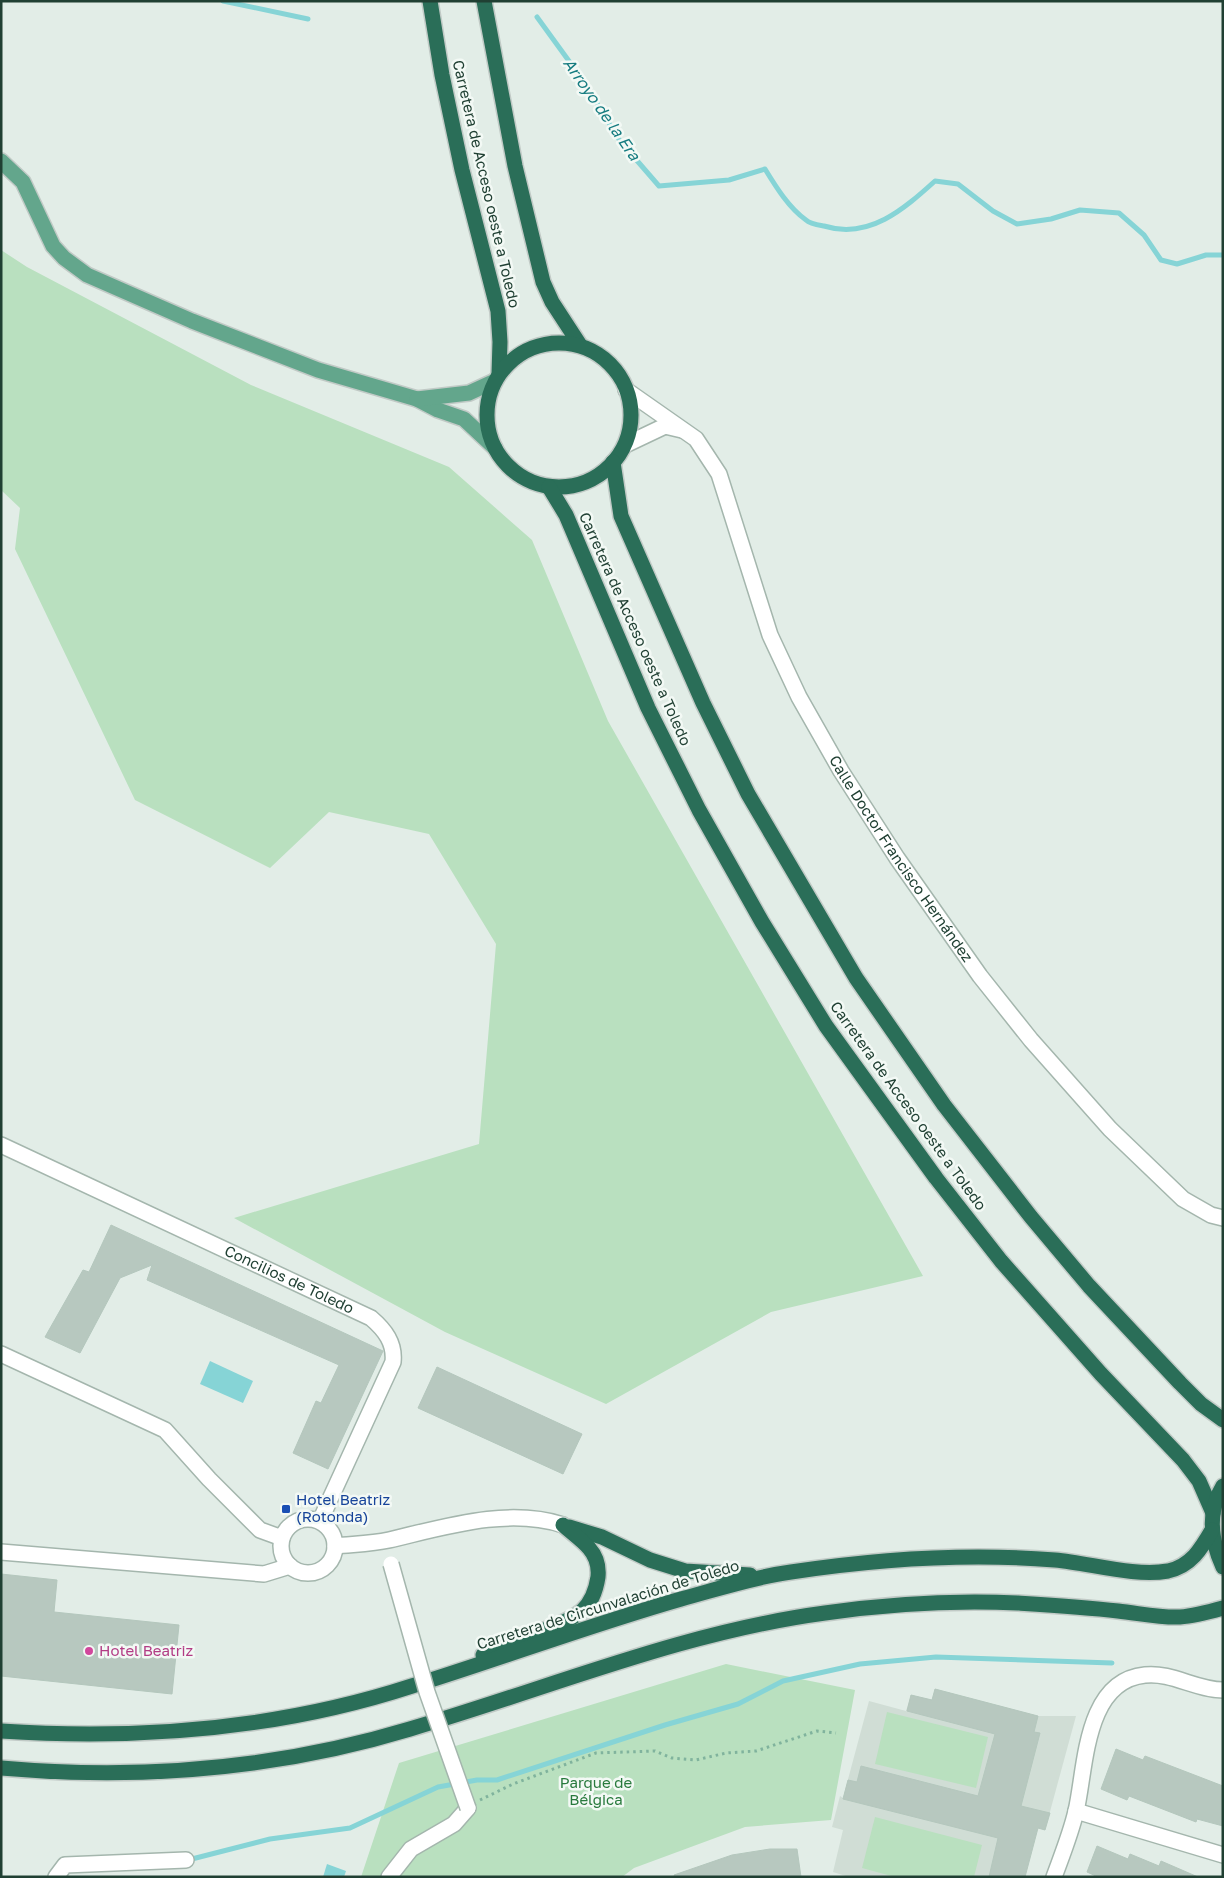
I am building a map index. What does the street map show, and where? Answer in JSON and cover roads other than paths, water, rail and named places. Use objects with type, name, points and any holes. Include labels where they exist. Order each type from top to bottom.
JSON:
[{"type":"highway","name":"Carretera de Acceso oeste a Toledo","points":[[430,1],[442,75],[462,170],[498,311],[500,342],[497,378]]},
{"type":"highway","name":"Carretera de Acceso oeste a Toledo","points":[[484,1],[513,157],[543,282],[552,302],[580,346]]},
{"type":"highway","name":"Carretera de Acceso oeste a Toledo","points":[[562,342],[580,346],[608,362],[619,375],[631,408],[630,427],[625,445],[614,462],[591,480],[570,486],[549,487],[527,480],[508,467],[495,448],[489,432],[487,415],[489,397],[497,378],[511,361],[526,350],[543,344],[562,342]]},
{"type":"highway","name":"Carretera de Acceso oeste a Toledo","points":[[614,462],[621,516],[703,703],[748,794],[856,978],[944,1105],[1030,1217],[1090,1286],[1180,1383],[1201,1404],[1223,1420]]},
{"type":"highway","name":"Carretera de Acceso oeste a Toledo","points":[[549,487],[566,516],[648,708],[695,802],[762,922],[826,1026],[936,1178],[1001,1262],[1080,1351],[1183,1460],[1199,1481],[1213,1513]]},
{"type":"highway","name":"Carretera de Circunvalación de Toledo","points":[[1223,1486],[1213,1513],[1212,1530],[1215,1550],[1223,1568]]},
{"type":"highway","points":[[563,1525],[602,1536],[650,1560],[685,1571],[762,1576]]},
{"type":"highway","points":[[455,1672],[500,1645],[560,1623],[581,1612],[592,1599],[599,1571],[596,1559],[590,1549],[563,1525]]},
{"type":"highway","name":"Carretera de Circunvalación de Toledo","points":[[1,1731],[96,1736],[212,1728],[288,1717],[348,1704],[410,1687],[642,1610],[762,1576],[858,1564],[936,1559],[1054,1560],[1134,1570],[1170,1570],[1188,1563],[1198,1554],[1212,1530]]},
{"type":"highway","points":[[1,1768],[96,1773],[147,1772],[262,1761],[323,1750],[407,1730],[636,1657],[735,1629],[822,1613],[910,1604],[1016,1603],[1176,1617],[1223,1608]]},
{"type":"main road","points":[[1,161],[23,182],[54,246],[64,258],[87,275],[192,321],[318,370],[417,399],[438,410],[464,419],[495,448]]},
{"type":"main road","points":[[417,399],[470,393],[497,378]]},
{"type":"street","name":"Calle Doctor Francisco Hernández","points":[[626,390],[696,439],[719,474],[770,634],[799,697],[841,771],[897,858],[980,976],[1031,1040],[1110,1129],[1182,1199],[1211,1215],[1223,1218]]},
{"type":"street","points":[[625,445],[665,426],[683,430]]},
{"type":"street","name":"Concilios de Toledo","points":[[1,1145],[371,1318],[381,1326],[392,1345],[392,1362],[320,1521]]},
{"type":"street","points":[[1,1354],[165,1430],[209,1479],[260,1530],[282,1538]]},
{"type":"street","points":[[335,1546],[386,1540],[488,1519],[529,1518],[563,1525]]},
{"type":"street","points":[[300,1520],[320,1521],[331,1532],[335,1546],[329,1563],[315,1572],[297,1571],[290,1566],[282,1554],[282,1538],[292,1524],[300,1520]]},
{"type":"street","points":[[1,1552],[264,1574],[290,1566]]},
{"type":"street","points":[[389,1877],[411,1849],[454,1824],[468,1808],[427,1692],[391,1564]]},
{"type":"street","points":[[1054,1877],[1076,1811],[1082,1767],[1102,1703],[1126,1680],[1143,1675],[1171,1677],[1209,1690],[1223,1690]]},
{"type":"street","points":[[1076,1811],[1223,1855]]},
{"type":"street","points":[[56,1877],[65,1865],[186,1860]]},
{"type":"water","points":[[210,1361],[253,1381],[243,1403],[200,1384]]},
{"type":"water","points":[[327,1864],[346,1871],[344,1877],[323,1877]]},
{"type":"waterway","name":"Arroyo de la Era","points":[[223,1],[308,19]]},
{"type":"waterway","name":"Arroyo de la Era","points":[[537,17],[582,79],[620,141],[659,186],[729,180],[765,169],[783,197],[794,210],[808,221],[840,229],[856,229],[885,219],[911,202],[935,181],[958,184],[993,211],[1017,224],[1051,219],[1080,210],[1119,213],[1144,235],[1161,260],[1177,264],[1206,255],[1223,255]]},
{"type":"waterway","points":[[188,1860],[270,1839],[350,1828],[438,1787],[477,1780],[497,1780],[665,1725],[738,1704],[783,1681],[860,1664],[936,1657],[1112,1663]]},
{"type":"place","name":"Hotel Beatriz (Rotonda)","points":[[286,1509]]},
{"type":"place","name":"Hotel Beatriz","points":[[89,1651]]},
{"type":"park label","name":"Parque de Bélgica","points":[[596,1792]]}]
